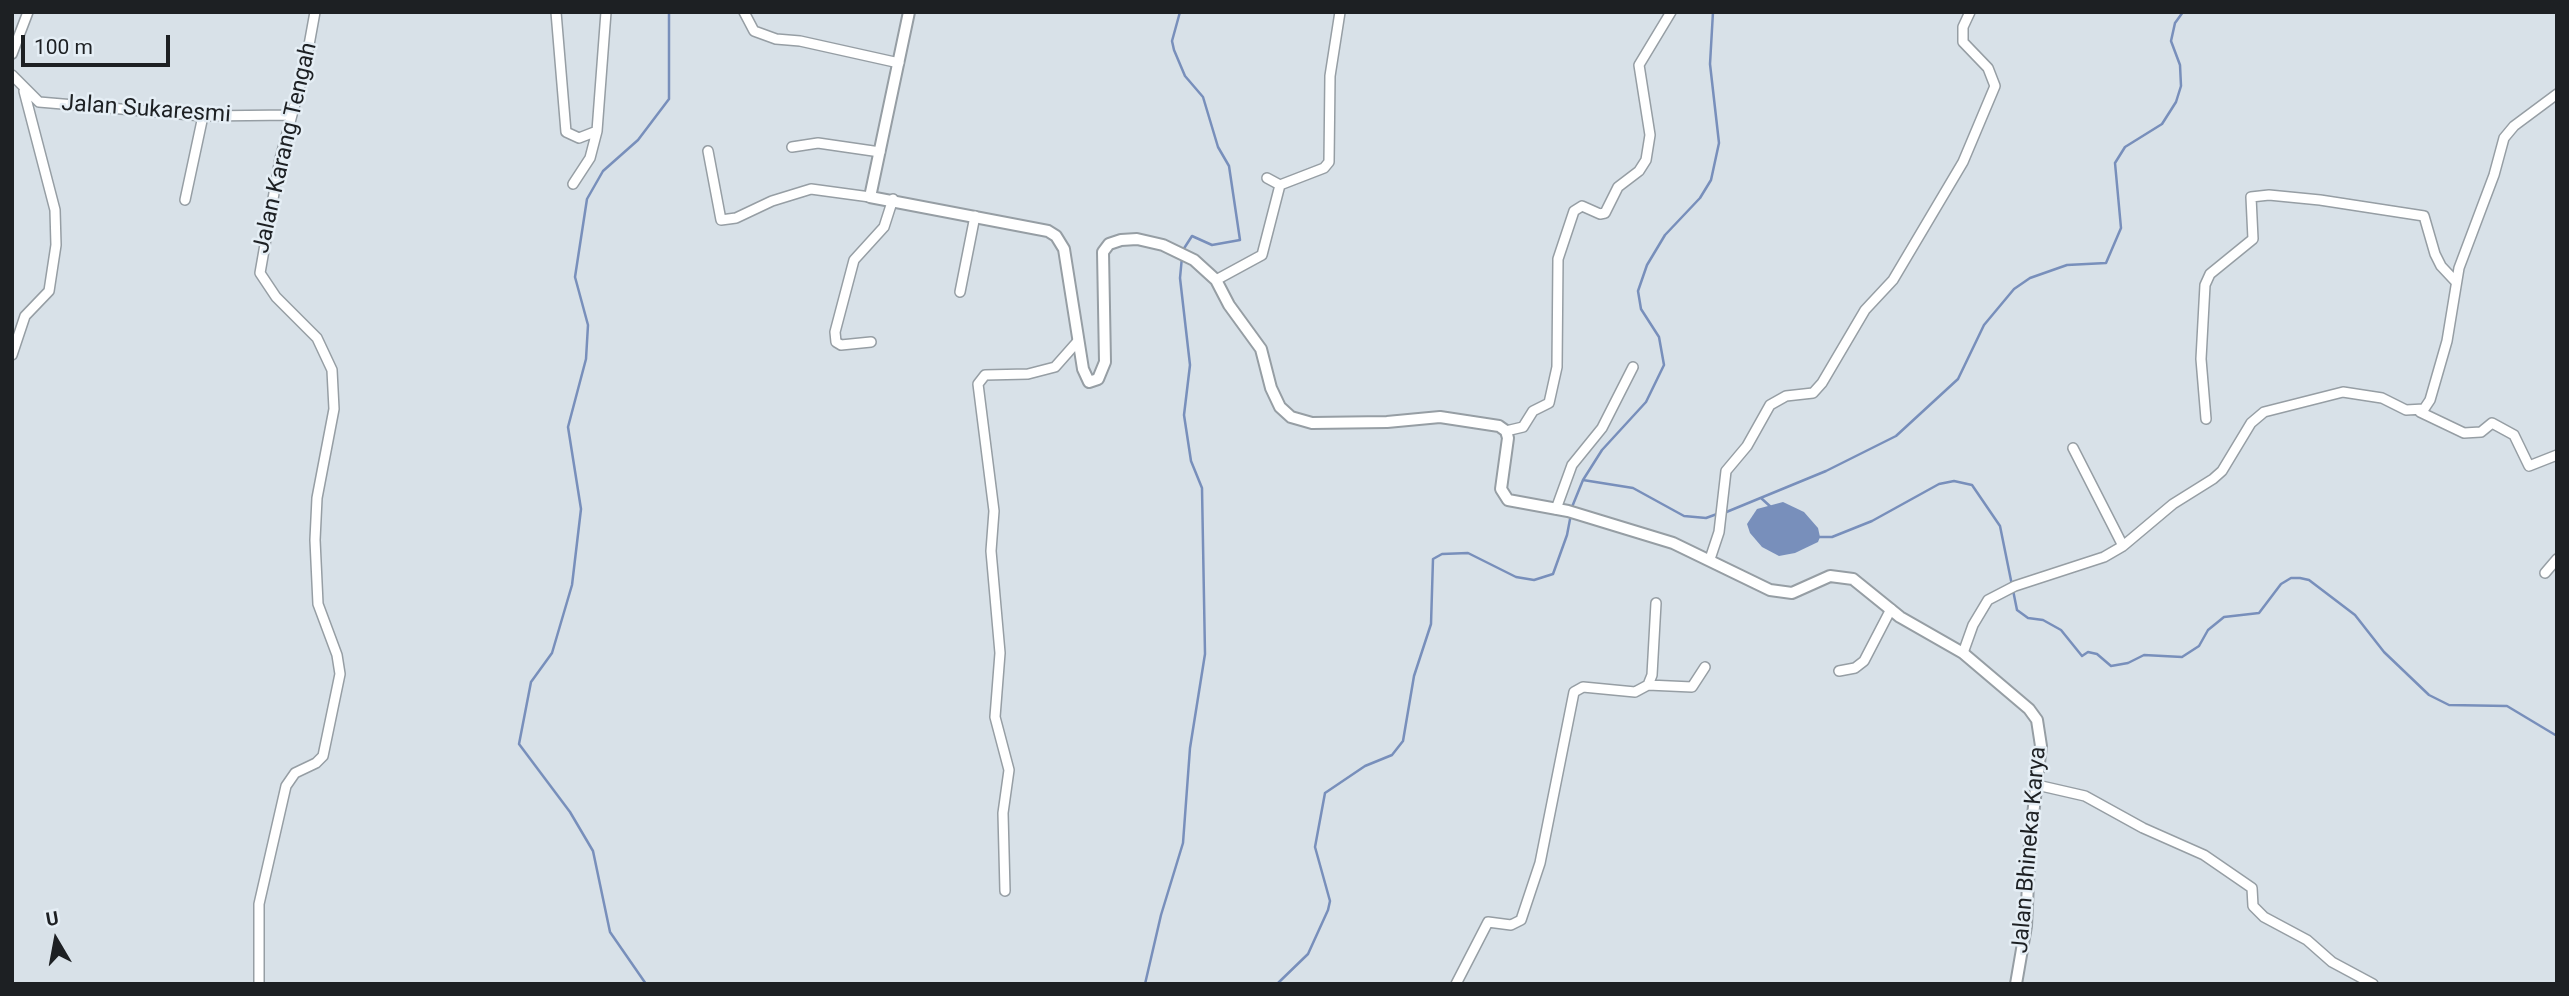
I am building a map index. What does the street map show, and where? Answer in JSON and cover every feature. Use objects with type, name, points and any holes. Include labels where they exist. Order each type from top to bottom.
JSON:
[{"type":"street","points":[[12,54],[28,12]]},
{"type":"street","name":"Jalan Karang Tengah","points":[[260,984],[259,904],[286,786],[295,773],[316,763],[323,756],[340,674],[337,655],[318,604],[315,540],[317,498],[334,409],[332,370],[317,338],[276,297],[260,273],[280,159],[315,12]]},
{"type":"street","points":[[556,12],[566,132],[579,138],[597,131]]},
{"type":"street","points":[[573,184],[590,158],[597,131],[606,12]]},
{"type":"street","points":[[744,12],[754,31],[776,39],[800,41],[899,63]]},
{"type":"street","points":[[870,197],[909,12]]},
{"type":"street","points":[[1267,178],[1280,185],[1324,168],[1329,162],[1330,76],[1340,12]]},
{"type":"street","points":[[708,151],[721,220],[736,218],[764,204],[811,189],[893,199],[1048,231],[1056,236],[1064,249],[1085,377],[1092,382],[1098,379],[1105,362],[1101,257],[1105,249],[1115,242],[1137,239],[1163,245],[1194,260],[1216,280],[1228,305],[1261,349],[1271,388],[1280,407],[1291,417],[1312,423],[1464,418],[1487,421],[1506,431],[1523,427],[1533,411],[1549,403],[1557,367],[1558,259],[1574,211],[1580,206],[1600,214],[1605,213],[1623,180],[1639,171],[1646,160],[1650,135],[1639,65],[1671,12]]},
{"type":"street","points":[[1710,559],[1719,532],[1726,471],[1747,446],[1770,405],[1786,396],[1813,393],[1822,383],[1865,310],[1893,280],[1963,162],[1995,91],[1992,72],[1963,42],[1963,27],[1970,12]]},
{"type":"street","name":"Jalan Sukaresmi","points":[[12,75],[23,89],[39,102],[203,116],[292,116]]},
{"type":"street","points":[[12,355],[25,316],[49,291],[56,244],[55,209],[23,89]]},
{"type":"street","points":[[2420,412],[2430,400],[2447,341],[2456,282],[2507,134],[2557,94]]},
{"type":"street","points":[[185,200],[203,116]]},
{"type":"street","points":[[792,146],[818,143],[880,152]]},
{"type":"street","points":[[1216,280],[1262,255],[1280,185]]},
{"type":"street","points":[[2206,419],[2201,359],[2205,285],[2210,274],[2253,239],[2251,197],[2269,195],[2320,200],[2424,216],[2435,254],[2456,282]]},
{"type":"street","points":[[871,342],[841,345],[836,342],[835,332],[854,260],[884,227],[893,199]]},
{"type":"street","points":[[960,292],[975,216]]},
{"type":"street","points":[[1005,891],[1003,813],[1009,770],[995,717],[1000,653],[991,551],[994,511],[978,384],[985,375],[1028,374],[1055,367],[1078,341]]},
{"type":"street","points":[[1556,509],[1572,465],[1602,428],[1633,367]]},
{"type":"street","points":[[1963,653],[1980,611],[1995,595],[2088,563],[2123,546],[2173,504],[2222,471],[2251,423],[2264,412],[2343,391],[2368,395],[2406,410],[2420,412],[2465,433],[2481,432],[2494,424],[2514,435],[2529,466],[2557,455]]},
{"type":"street","name":"Jalan Bhineka Karya","points":[[1506,431],[1508,445],[1501,478],[1502,495],[1508,500],[1556,509],[1657,538],[1710,559],[1758,586],[1786,593],[1797,591],[1825,576],[1842,576],[1863,585],[1891,610],[1963,653],[2036,716],[2041,746],[2026,926],[2016,984]]},
{"type":"street","points":[[2073,448],[2123,546]]},
{"type":"street","points":[[2545,573],[2557,559]]},
{"type":"street","points":[[1648,685],[1652,675],[1656,603]]},
{"type":"street","points":[[1839,671],[1855,668],[1864,661],[1891,610]]},
{"type":"street","points":[[1456,984],[1489,922],[1511,925],[1521,920],[1540,863],[1574,692],[1583,687],[1635,692],[1648,685],[1692,687],[1705,667]]},
{"type":"street","points":[[2037,785],[2085,796],[2143,828],[2204,856],[2252,888],[2253,906],[2264,917],[2307,940],[2332,962],[2373,984]]},
{"type":"water","points":[[1783,502],[1804,512],[1818,528],[1820,537],[1818,542],[1795,553],[1779,556],[1762,547],[1750,533],[1747,524],[1757,509]]},
{"type":"waterway","points":[[646,984],[610,932],[593,851],[570,812],[519,744],[531,682],[552,653],[572,585],[581,509],[568,427],[586,359],[588,325],[575,277],[587,199],[603,171],[638,140],[669,99],[669,12]]},
{"type":"waterway","points":[[1180,12],[1172,41],[1174,50],[1185,76],[1203,97],[1218,147],[1229,166],[1240,240],[1212,245],[1192,236],[1183,250]]},
{"type":"waterway","points":[[1583,480],[1602,450],[1646,402],[1664,365],[1659,337],[1641,309],[1638,291],[1647,265],[1665,235],[1700,198],[1711,180],[1719,143],[1710,64],[1713,12]]},
{"type":"waterway","points":[[1724,513],[1826,471],[1896,436],[1958,379],[1984,325],[2014,289],[2030,278],[2067,265],[2106,263],[2121,228],[2115,163],[2125,147],[2162,124],[2176,102],[2181,86],[2180,65],[2171,41],[2175,23],[2183,12]]},
{"type":"waterway","points":[[1145,984],[1161,915],[1183,843],[1190,748],[1205,654],[1202,488],[1191,461],[1184,415],[1190,365],[1180,278],[1182,257]]},
{"type":"waterway","points":[[1572,507],[1583,480],[1633,488],[1684,516],[1706,518],[1717,514]]},
{"type":"waterway","points":[[1819,537],[1832,537],[1872,521],[1939,484],[1954,481],[1972,485],[2000,526],[2017,610],[2028,618],[2043,620],[2061,630],[2082,656],[2088,652],[2097,654],[2111,666],[2128,663],[2144,655],[2182,657],[2199,646],[2208,630],[2224,617],[2259,613],[2281,584],[2291,578],[2300,578],[2309,580],[2355,615],[2384,652],[2429,695],[2449,705],[2507,706],[2557,736]]},
{"type":"waterway","points":[[1761,498],[1772,508]]},
{"type":"waterway","points":[[1277,984],[1308,954],[1328,910],[1330,901],[1315,847],[1325,793],[1365,766],[1392,755],[1403,741],[1414,676],[1431,624],[1433,559],[1442,554],[1468,553],[1516,577],[1534,580],[1553,574],[1567,535],[1571,514]]}]
